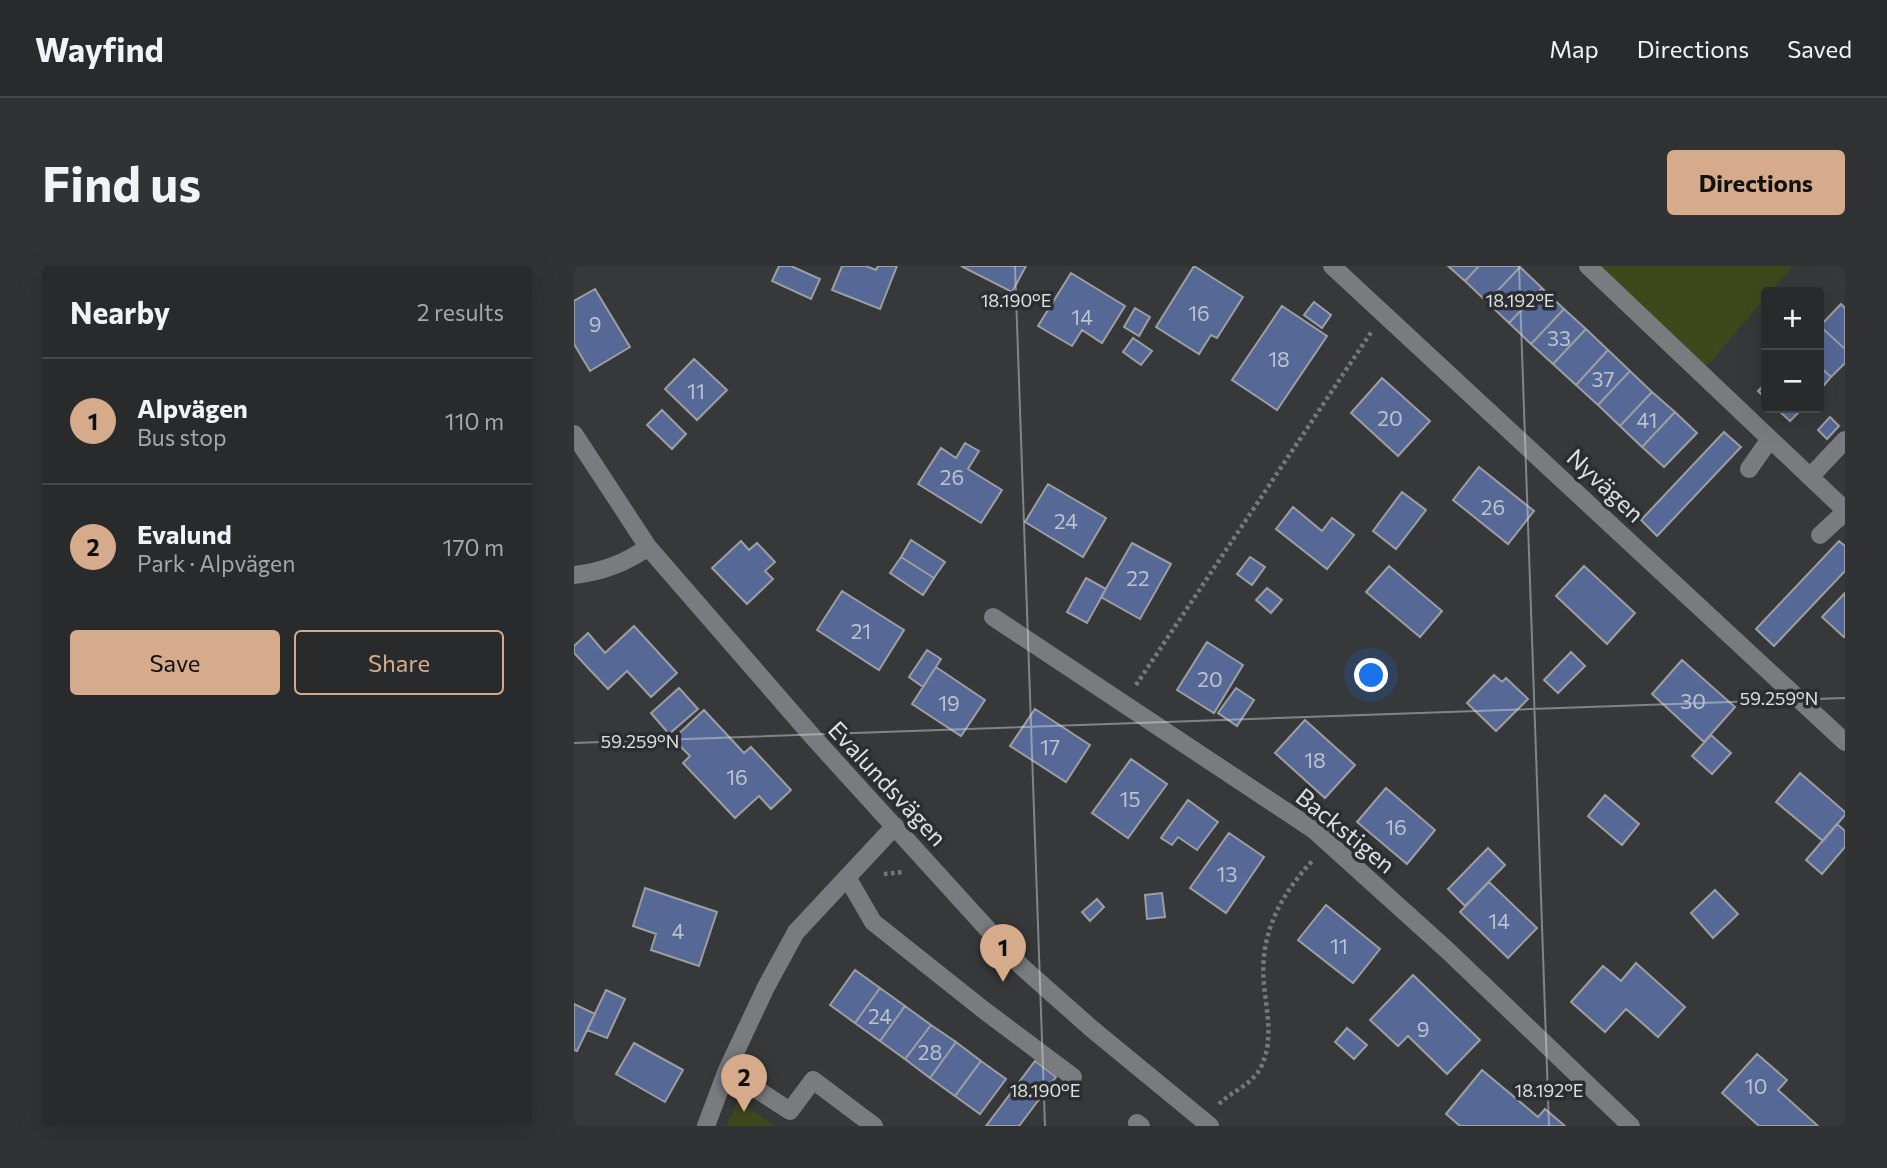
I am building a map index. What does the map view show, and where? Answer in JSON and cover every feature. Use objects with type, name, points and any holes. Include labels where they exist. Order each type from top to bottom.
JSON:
[{"type":"street","name":"Nyvägen","points":[[1332,266],[1845,742]]},
{"type":"street","points":[[1588,266],[1845,511],[1820,535]]},
{"type":"street","name":"Evalundsvägen","points":[[574,434],[648,547],[813,737],[1021,966],[1091,1029],[1207,1124]]},
{"type":"street","points":[[1749,469],[1770,439]]},
{"type":"street","points":[[1810,477],[1845,440]]},
{"type":"street","points":[[574,575],[628,561],[648,547]]},
{"type":"street","name":"Backstigen","points":[[993,617],[1314,830],[1447,950],[1631,1126]]},
{"type":"street","points":[[706,1126],[727,1070],[796,932],[895,826]]},
{"type":"street","points":[[847,877],[873,922],[1073,1077]]},
{"type":"street","points":[[727,1070],[790,1111],[813,1080],[874,1126]]},
{"type":"path","points":[[1124,704],[1384,313]]},
{"type":"path","points":[[1207,1124],[1222,1101],[1253,1080],[1268,1051],[1269,1023],[1263,962],[1272,919],[1283,898],[1311,862],[1330,844]]},
{"type":"green space","points":[[1601,266],[1793,266],[1774,287],[1761,287],[1761,303],[1705,368]]},
{"type":"green space","points":[[738,1099],[774,1126],[727,1126]]},
{"type":"building","points":[[779,266],[791,266],[820,279],[811,299],[772,281]]},
{"type":"building","points":[[842,266],[866,266],[876,270],[878,266],[897,266],[880,309],[832,290]]},
{"type":"building","points":[[961,266],[1026,266],[1012,292]]},
{"type":"building","points":[[1194,266],[1243,297],[1217,338],[1211,335],[1199,354],[1156,327]]},
{"type":"building","points":[[1448,266],[1479,266],[1465,281]]},
{"type":"building","points":[[1479,266],[1520,267],[1487,302],[1465,281]]},
{"type":"building","points":[[1520,267],[1542,288],[1509,323],[1487,302]]},
{"type":"building","points":[[1071,273],[1125,306],[1102,343],[1082,330],[1072,346],[1038,326]]},
{"type":"building","points":[[1542,288],[1564,309],[1531,344],[1509,323]]},
{"type":"building","points":[[595,289],[630,347],[590,371],[574,344],[574,301]]},
{"type":"building","points":[[1314,302],[1331,315],[1322,328],[1304,315]]},
{"type":"building","points":[[1841,304],[1845,308],[1845,349],[1824,330],[1824,322]]},
{"type":"building","points":[[1282,306],[1327,336],[1277,410],[1232,380]]},
{"type":"building","points":[[1135,308],[1150,317],[1139,336],[1124,327]]},
{"type":"building","points":[[1564,309],[1586,329],[1553,364],[1531,344]]},
{"type":"building","points":[[1586,329],[1608,350],[1576,385],[1553,364]]},
{"type":"building","points":[[1824,330],[1845,349],[1845,363],[1831,377],[1824,371]]},
{"type":"building","points":[[1133,338],[1152,351],[1141,365],[1123,352]]},
{"type":"building","points":[[1608,350],[1630,371],[1598,405],[1576,385]]},
{"type":"building","points":[[694,359],[727,390],[697,420],[665,389]]},
{"type":"building","points":[[1630,371],[1652,392],[1620,426],[1598,405]]},
{"type":"building","points":[[1824,371],[1831,377],[1824,385]]},
{"type":"building","points":[[1382,378],[1430,421],[1398,456],[1351,413]]},
{"type":"building","points":[[1652,392],[1675,412],[1642,447],[1620,426]]},
{"type":"building","points":[[662,410],[686,434],[672,449],[647,425]]},
{"type":"building","points":[[1675,412],[1697,433],[1664,467],[1642,447]]},
{"type":"building","points":[[1781,413],[1798,413],[1790,421]]},
{"type":"building","points":[[1830,417],[1839,426],[1827,439],[1818,430]]},
{"type":"building","points":[[1724,432],[1741,447],[1657,536],[1641,520]]},
{"type":"building","points":[[965,443],[979,451],[968,469],[1002,490],[981,523],[918,484],[941,448],[956,458]]},
{"type":"building","points":[[1479,467],[1534,511],[1508,544],[1453,500]]},
{"type":"building","points":[[1048,484],[1106,518],[1083,557],[1025,522]]},
{"type":"building","points":[[1402,492],[1426,510],[1396,549],[1373,531]]},
{"type":"building","points":[[1293,507],[1322,531],[1332,518],[1354,535],[1327,569],[1276,529]]},
{"type":"building","points":[[911,540],[945,562],[934,578],[901,557]]},
{"type":"building","points":[[741,541],[749,550],[757,543],[775,562],[765,571],[773,579],[747,604],[712,568]]},
{"type":"building","points":[[1839,541],[1845,546],[1845,571],[1774,646],[1756,629]]},
{"type":"building","points":[[1132,543],[1171,564],[1140,619],[1101,597]]},
{"type":"building","points":[[901,557],[934,578],[923,595],[890,573]]},
{"type":"building","points":[[1250,557],[1265,567],[1252,585],[1237,574]]},
{"type":"building","points":[[1389,566],[1442,611],[1420,637],[1366,592]]},
{"type":"building","points":[[1584,566],[1635,613],[1607,644],[1556,596]]},
{"type":"building","points":[[1086,578],[1106,589],[1087,623],[1067,612]]},
{"type":"building","points":[[1267,588],[1282,600],[1271,613],[1256,600]]},
{"type":"building","points":[[842,591],[904,630],[879,670],[817,630]]},
{"type":"building","points":[[1845,593],[1845,636],[1844,637],[1822,617]]},
{"type":"building","points":[[634,626],[677,673],[651,697],[627,671],[608,689],[574,653],[574,646],[588,633],[605,653]]},
{"type":"building","points":[[1207,642],[1243,665],[1214,713],[1177,690]]},
{"type":"building","points":[[927,650],[941,659],[923,687],[909,677]]},
{"type":"building","points":[[1571,652],[1585,666],[1558,693],[1544,680]]},
{"type":"building","points":[[1682,660],[1735,707],[1704,742],[1652,694]]},
{"type":"building","points":[[936,667],[985,700],[961,736],[912,704]]},
{"type":"building","points":[[1494,675],[1502,682],[1506,678],[1528,699],[1496,731],[1467,703]]},
{"type":"building","points":[[679,688],[698,709],[669,734],[651,713]]},
{"type":"building","points":[[1236,688],[1254,700],[1237,726],[1218,713]]},
{"type":"building","points":[[1035,709],[1090,745],[1066,782],[1010,746]]},
{"type":"building","points":[[704,710],[744,753],[751,747],[791,790],[771,809],[759,796],[735,818],[683,763],[690,756],[673,739]]},
{"type":"building","points":[[1305,720],[1355,765],[1325,798],[1275,753]]},
{"type":"building","points":[[1711,735],[1731,753],[1712,774],[1692,756]]},
{"type":"building","points":[[1131,759],[1167,784],[1128,838],[1092,813]]},
{"type":"building","points":[[1800,773],[1845,812],[1823,841],[1776,802]]},
{"type":"building","points":[[1386,788],[1435,830],[1407,864],[1357,822]]},
{"type":"building","points":[[1605,795],[1639,824],[1622,845],[1588,816]]},
{"type":"building","points":[[1188,800],[1218,822],[1197,850],[1178,837],[1172,845],[1161,838]]},
{"type":"building","points":[[1837,824],[1845,831],[1845,847],[1822,874],[1806,860]]},
{"type":"building","points":[[1229,833],[1264,857],[1226,913],[1190,888]]},
{"type":"building","points":[[1488,848],[1505,865],[1465,906],[1448,889]]},
{"type":"building","points":[[1489,882],[1537,928],[1508,958],[1460,912]]},
{"type":"building","points":[[645,888],[717,912],[699,966],[651,950],[656,934],[633,926]]},
{"type":"building","points":[[1715,890],[1738,914],[1713,938],[1691,913]]},
{"type":"building","points":[[1162,893],[1165,917],[1147,919],[1145,895]]},
{"type":"building","points":[[1097,899],[1104,907],[1090,921],[1082,912]]},
{"type":"building","points":[[1326,905],[1380,949],[1353,983],[1298,940]]},
{"type":"building","points":[[1636,963],[1685,1007],[1658,1037],[1626,1009],[1605,1032],[1571,1002],[1603,966],[1621,981]]},
{"type":"building","points":[[855,970],[880,988],[855,1023],[830,1005]]},
{"type":"building","points":[[1413,975],[1480,1040],[1447,1074],[1408,1036],[1398,1046],[1370,1020]]},
{"type":"building","points":[[880,988],[905,1006],[880,1041],[855,1023]]},
{"type":"building","points":[[606,990],[625,999],[607,1038],[587,1030]]},
{"type":"building","points":[[574,1004],[595,1014],[577,1051],[574,1050]]},
{"type":"building","points":[[905,1006],[931,1025],[905,1059],[880,1041]]},
{"type":"building","points":[[931,1025],[956,1042],[930,1078],[905,1059]]},
{"type":"building","points":[[1347,1028],[1367,1045],[1354,1059],[1335,1042]]},
{"type":"building","points":[[956,1042],[981,1061],[955,1096],[930,1078]]},
{"type":"building","points":[[634,1043],[683,1070],[665,1102],[616,1074]]},
{"type":"building","points":[[1757,1054],[1787,1080],[1778,1090],[1818,1126],[1759,1126],[1722,1093]]},
{"type":"building","points":[[981,1061],[1006,1079],[980,1114],[955,1096]]},
{"type":"building","points":[[1035,1061],[1056,1077],[1019,1126],[986,1126]]},
{"type":"building","points":[[1482,1070],[1538,1117],[1545,1109],[1565,1126],[1460,1126],[1446,1114]]},
{"type":"place","name":"Alpvägen","points":[[1003,982]]},
{"type":"place","name":"Evalund","points":[[744,1112]]}]
